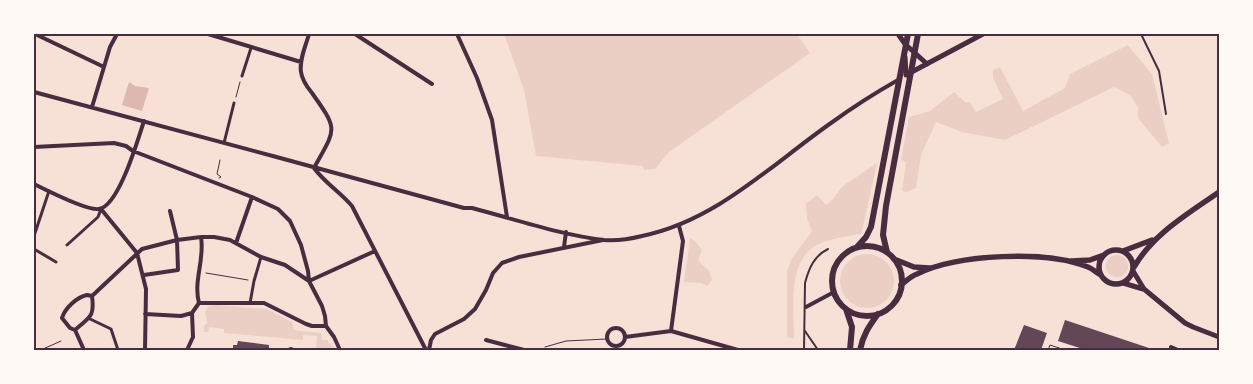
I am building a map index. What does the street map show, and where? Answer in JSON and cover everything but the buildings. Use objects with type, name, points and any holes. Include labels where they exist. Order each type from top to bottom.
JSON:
[{"type":"main road","points":[[857,247],[871,227],[908,34]]},
{"type":"main road","points":[[887,252],[883,239],[883,229],[918,34]]},
{"type":"main road","points":[[1067,262],[1090,260],[1112,250],[1123,251],[1154,239],[1219,192]]},
{"type":"main road","points":[[901,285],[914,275],[954,262],[1014,257],[1067,262],[1089,267],[1111,283],[1123,283],[1130,278],[1141,255],[1154,239]]},
{"type":"main road","points":[[868,246],[887,252],[894,259],[901,276],[899,295],[894,303],[878,314],[867,316],[856,314],[846,309],[834,292],[832,280],[839,260],[847,252],[857,247],[868,246]]},
{"type":"main road","points":[[1123,251],[1130,257],[1133,269]]},
{"type":"main road","points":[[1101,275],[1099,264],[1105,254]]},
{"type":"main road","points":[[894,259],[914,266],[932,268]]},
{"type":"main road","points":[[846,309],[852,327],[850,350]]},
{"type":"main road","points":[[860,350],[867,330],[878,314]]},
{"type":"street","points":[[35,34],[104,67]]},
{"type":"street","points":[[92,107],[110,48],[118,34]]},
{"type":"street","points":[[208,34],[301,62]]},
{"type":"street","points":[[309,34],[301,62],[301,73],[306,84],[328,116],[332,127],[331,137],[314,168]]},
{"type":"street","points":[[354,34],[432,84]]},
{"type":"street","points":[[457,34],[477,78],[492,120],[506,200],[507,217]]},
{"type":"street","points":[[898,34],[905,44],[927,64]]},
{"type":"street","points":[[427,350],[435,334],[464,318],[482,300],[493,273],[502,263],[520,256],[605,240],[629,239],[656,233],[694,220],[738,193],[867,98],[983,34]]},
{"type":"street","points":[[905,44],[906,76]]},
{"type":"street","points":[[242,76],[251,48]]},
{"type":"street","points":[[34,92],[314,168],[348,175],[464,208],[472,208],[605,240]]},
{"type":"street","points":[[224,143],[234,103]]},
{"type":"street","points":[[67,245],[98,217],[101,209],[111,201],[119,189],[144,121]]},
{"type":"street","points":[[34,147],[114,143],[126,146],[133,151],[252,196],[278,209],[290,221],[301,245],[309,281],[322,306],[326,326],[340,350]]},
{"type":"street","points":[[314,168],[352,206],[427,350]]},
{"type":"street","points":[[34,184],[83,206],[101,209]]},
{"type":"street","points":[[34,236],[49,191]]},
{"type":"street","points":[[236,243],[252,196]]},
{"type":"street","points":[[101,209],[137,253],[144,275],[146,289],[144,314],[145,350]]},
{"type":"street","points":[[144,275],[178,270],[177,240],[170,211]]},
{"type":"street","points":[[671,331],[683,241],[679,226]]},
{"type":"street","points":[[564,248],[566,232]]},
{"type":"street","points":[[92,296],[142,249],[177,240],[201,237],[230,240],[284,266],[309,281]]},
{"type":"street","points":[[187,350],[193,337],[192,313],[199,303],[197,289],[203,248],[201,237]]},
{"type":"street","points":[[34,249],[56,262]]},
{"type":"street","points":[[309,281],[375,251]]},
{"type":"street","points":[[250,303],[261,256]]},
{"type":"street","points":[[1133,269],[1144,289],[1185,323],[1219,337]]},
{"type":"street","points":[[1123,283],[1144,289]]},
{"type":"street","points":[[806,307],[834,292]]},
{"type":"street","points":[[84,350],[74,330],[62,318],[64,311],[81,296],[92,296]]},
{"type":"street","points":[[74,330],[94,310],[92,296]]},
{"type":"street","points":[[199,303],[264,303],[306,324],[326,326]]},
{"type":"street","points":[[144,314],[181,316],[192,313]]},
{"type":"street","points":[[88,318],[111,329],[118,350]]},
{"type":"street","points":[[612,329],[618,329],[623,332],[625,337],[624,342],[620,346],[610,344],[607,339],[612,329]]},
{"type":"street","points":[[625,337],[671,331],[738,350]]},
{"type":"street","points":[[486,340],[524,350]]},
{"type":"street","points":[[1171,347],[1178,350]]},
{"type":"street","points":[[533,350],[540,350]]},
{"type":"lane","points":[[1141,34],[1158,71],[1166,114]]},
{"type":"lane","points":[[804,350],[806,283],[808,274],[812,263],[820,253],[828,249]]},
{"type":"lane","points":[[805,331],[818,350]]},
{"type":"lane","points":[[286,350],[291,348],[296,350]]},
{"type":"path","points":[[234,103],[242,76]]},
{"type":"path","points":[[214,182],[221,177],[217,174],[220,160]]},
{"type":"path","points":[[199,272],[254,281]]},
{"type":"path","points":[[540,350],[548,345],[566,341],[607,339]]},
{"type":"path","points":[[41,350],[61,341]]},
{"type":"path","points":[[1048,350],[1050,345],[1065,350]]},
{"type":"path","points":[[198,350],[206,349]]},
{"type":"shaded area","points":[[504,34],[797,34],[810,53],[669,152],[655,169],[644,170],[643,166],[536,156],[524,90]]},
{"type":"shaded area","points":[[1128,45],[1152,74],[1169,143],[1162,147],[1138,118],[1138,107],[1130,95],[1114,87],[1005,140],[962,132],[936,122],[921,155],[916,188],[906,192],[902,191],[906,162],[901,160],[909,117],[930,111],[954,92],[965,102],[970,102],[976,112],[1003,99],[993,78],[993,70],[1000,67],[1023,111],[1065,88],[1070,74]]},
{"type":"shaded area","points":[[129,82],[135,86],[149,88],[142,111],[122,105]]},
{"type":"shaded area","points":[[877,163],[861,235],[821,243],[810,250],[802,260],[794,285],[794,339],[787,337],[787,271],[792,258],[812,231],[807,219],[806,204],[817,195],[826,205],[843,186]]},
{"type":"shaded area","points":[[690,238],[702,250],[698,260],[709,271],[712,280],[707,286],[701,283],[684,282]]},
{"type":"shaded area","points":[[867,254],[877,256],[886,262],[892,271],[894,281],[892,291],[886,300],[877,306],[867,308],[857,306],[848,300],[842,291],[840,281],[842,271],[848,262],[857,256]]},
{"type":"shaded area","points":[[1117,255],[1125,258],[1128,266],[1125,274],[1117,277],[1109,274],[1106,266],[1109,258]]},
{"type":"shaded area","points":[[209,306],[267,309],[292,322],[294,330],[321,333],[322,340],[328,340],[328,343],[335,350],[312,350],[316,348],[317,336],[303,335],[303,340],[224,333],[224,329],[209,327],[208,332],[204,332],[204,326],[207,323],[205,311]]}]
